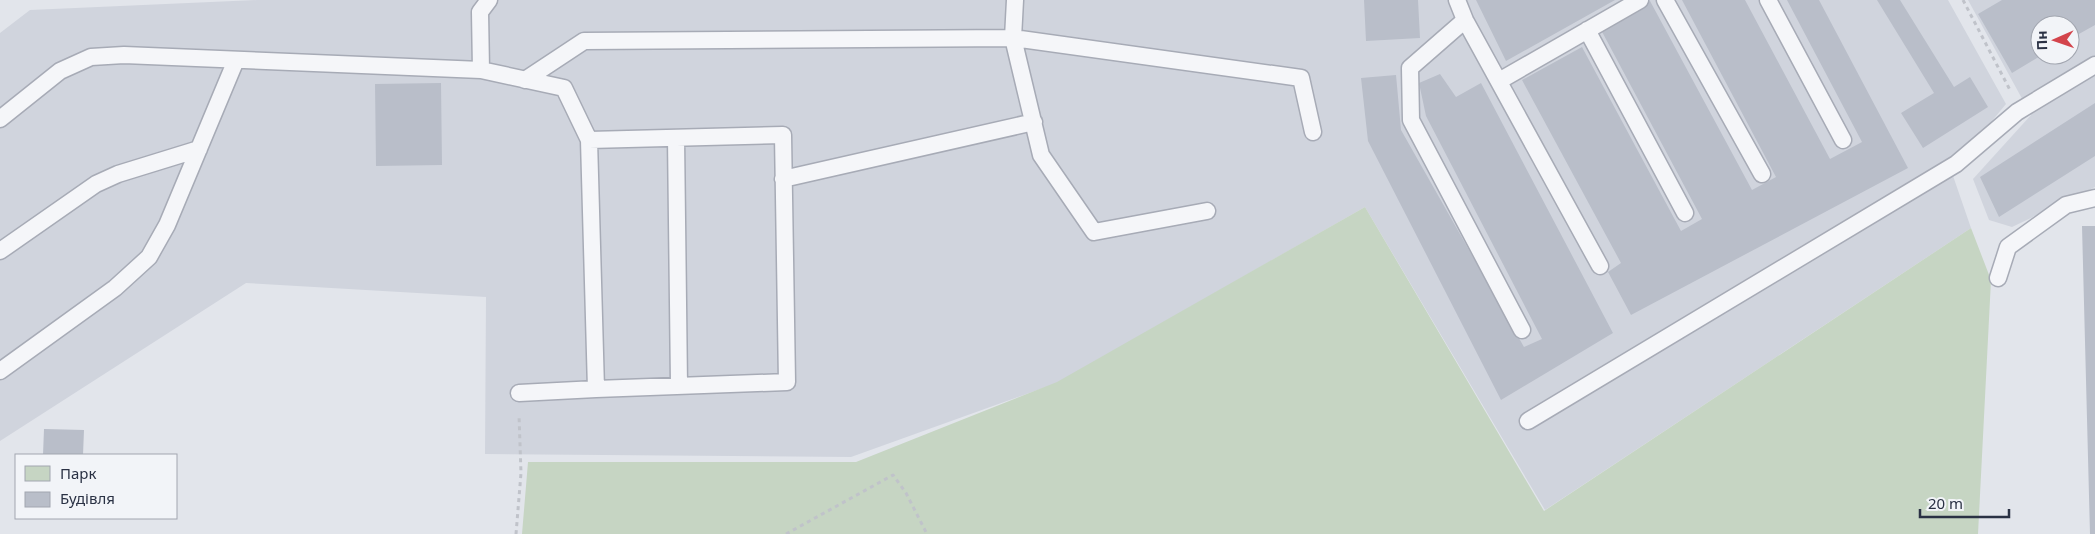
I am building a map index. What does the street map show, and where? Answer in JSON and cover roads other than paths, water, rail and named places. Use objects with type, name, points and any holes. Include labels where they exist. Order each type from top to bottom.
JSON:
[{"type":"lane","points":[[481,70],[480,12],[489,0]]},
{"type":"lane","points":[[1015,0],[1013,38],[1041,155],[1094,232],[1206,211]]},
{"type":"lane","points":[[1457,0],[1465,20],[1600,266]]},
{"type":"lane","points":[[1499,81],[1640,0]]},
{"type":"lane","points":[[1665,0],[1762,174]]},
{"type":"lane","points":[[1768,0],[1843,140]]},
{"type":"lane","points":[[1465,20],[1410,68],[1411,120],[1522,330]]},
{"type":"lane","points":[[1587,30],[1685,213]]},
{"type":"lane","points":[[525,80],[584,41],[1013,38],[1301,78],[1313,132]]},
{"type":"lane","points":[[0,120],[60,71],[91,57],[124,55],[481,70],[564,88],[589,140],[596,388]]},
{"type":"lane","points":[[0,371],[115,288],[148,257],[167,226],[236,60]]},
{"type":"lane","points":[[1528,421],[1956,164],[2017,112],[2095,65]]},
{"type":"lane","points":[[783,179],[1034,122]]},
{"type":"lane","points":[[519,393],[596,388],[787,382],[783,135],[589,140]]},
{"type":"lane","points":[[676,138],[679,385]]},
{"type":"lane","points":[[0,251],[96,184],[118,174],[199,149]]},
{"type":"lane","points":[[1998,278],[2008,247],[2066,205],[2095,198]]}]
